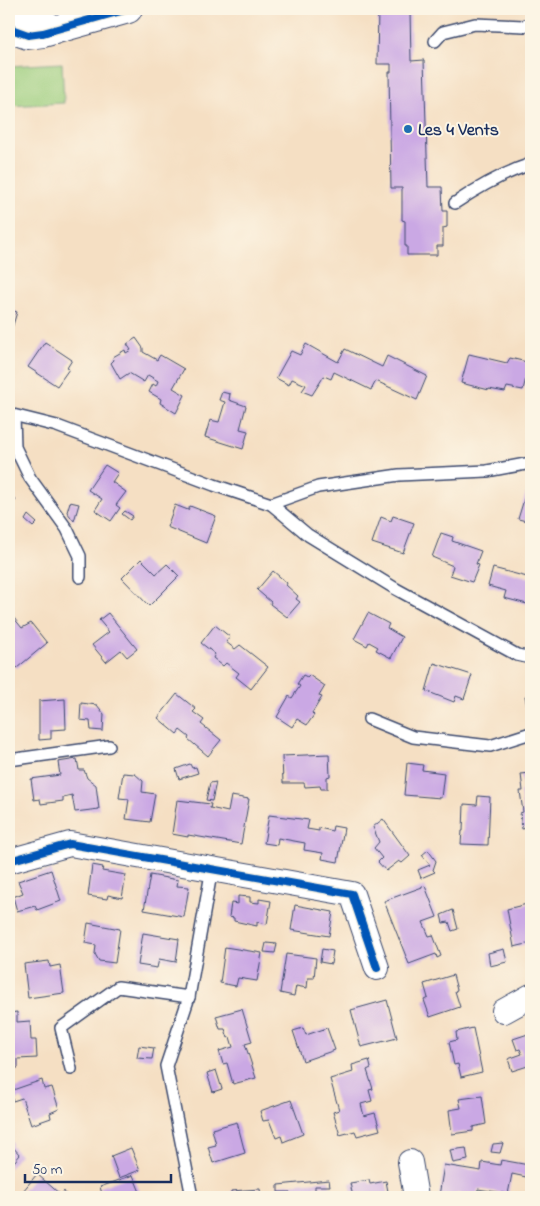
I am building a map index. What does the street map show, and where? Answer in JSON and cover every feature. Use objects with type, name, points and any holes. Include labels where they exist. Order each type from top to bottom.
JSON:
[{"type":"street","points":[[24,9],[54,30]]},
{"type":"street","points":[[9,26],[28,35],[54,30],[128,9]]},
{"type":"street","points":[[9,861],[70,844],[352,894],[377,968]]},
{"type":"street","points":[[504,1011],[531,996]]},
{"type":"street","points":[[410,1162],[416,1197]]},
{"type":"lane","points":[[435,41],[443,32],[475,24],[524,26],[531,23]]},
{"type":"lane","points":[[455,203],[484,184],[515,169],[531,164]]},
{"type":"lane","points":[[80,577],[80,556],[67,529],[30,478],[15,447],[11,415],[57,426],[214,485],[271,504],[308,535],[396,589],[517,655],[531,658]]},
{"type":"lane","points":[[271,504],[318,487],[399,475],[487,471],[531,463]]},
{"type":"lane","points":[[369,719],[413,737],[490,746],[531,733]]},
{"type":"lane","points":[[9,760],[109,746]]},
{"type":"lane","points":[[192,1197],[166,1066],[189,997],[212,868]]},
{"type":"lane","points":[[71,1069],[61,1028],[118,987],[189,997]]},
{"type":"green space","points":[[62,63],[64,103],[9,106],[9,66]]},
{"type":"building","name":"Les 4 Vents","points":[[378,9],[406,9],[406,12],[410,12],[411,61],[424,60],[428,187],[442,187],[443,211],[447,211],[447,227],[443,228],[443,246],[437,246],[437,255],[407,255],[405,221],[402,220],[402,188],[391,188],[389,72],[391,72],[391,64],[377,64]]},
{"type":"building","points":[[9,309],[17,312],[9,338]]},
{"type":"building","points":[[136,338],[143,348],[143,352],[157,360],[160,355],[184,369],[173,388],[185,395],[176,413],[160,403],[161,399],[149,392],[153,384],[156,386],[158,381],[148,375],[144,382],[129,373],[120,379],[111,363],[114,360],[113,357],[125,350],[126,353],[131,350],[127,344]]},
{"type":"building","points":[[45,342],[72,360],[67,368],[69,369],[57,386],[28,367]]},
{"type":"building","points":[[306,344],[338,362],[345,349],[382,367],[387,356],[427,376],[417,400],[376,381],[371,390],[334,372],[331,379],[324,376],[312,395],[302,391],[306,385],[292,379],[289,385],[276,378],[291,351],[300,355]]},
{"type":"building","points":[[469,354],[507,363],[510,358],[531,363],[531,380],[526,378],[523,390],[507,387],[505,392],[461,383]]},
{"type":"building","points":[[222,392],[230,394],[229,400],[246,406],[240,429],[248,431],[243,449],[205,437],[210,420],[219,422],[225,402],[219,400]]},
{"type":"building","points":[[105,465],[118,473],[112,482],[126,492],[116,505],[120,508],[111,521],[95,510],[102,499],[88,490]]},
{"type":"building","points":[[526,493],[531,495],[531,522],[518,519]]},
{"type":"building","points":[[9,494],[16,500],[9,508]]},
{"type":"building","points":[[70,502],[79,504],[74,521],[67,512]]},
{"type":"building","points":[[175,505],[188,510],[190,506],[216,516],[206,543],[167,527]]},
{"type":"building","points":[[125,511],[133,516],[130,520],[122,514]]},
{"type":"building","points":[[28,515],[37,523],[33,527],[25,520]]},
{"type":"building","points":[[393,516],[414,523],[403,553],[372,543],[381,517],[391,521]]},
{"type":"building","points":[[441,533],[453,537],[452,541],[481,551],[476,564],[479,565],[472,582],[450,575],[453,566],[432,557]]},
{"type":"building","points":[[141,559],[156,574],[167,564],[179,576],[149,606],[122,578]]},
{"type":"building","points":[[493,568],[531,578],[531,605],[504,598],[506,591],[488,586]]},
{"type":"building","points":[[273,571],[287,583],[286,585],[298,596],[296,599],[300,602],[287,617],[270,604],[271,602],[257,590]]},
{"type":"building","points":[[9,612],[22,628],[31,623],[47,643],[17,668],[9,659]]},
{"type":"building","points":[[108,613],[137,649],[127,657],[121,650],[106,662],[92,645],[109,632],[99,620]]},
{"type":"building","points":[[368,613],[389,624],[387,628],[402,637],[391,658],[376,650],[378,647],[369,642],[367,646],[354,639]]},
{"type":"building","points":[[215,625],[230,637],[226,642],[235,649],[240,645],[268,667],[251,689],[236,677],[239,673],[226,663],[223,666],[213,658],[215,654],[201,643]]},
{"type":"building","points":[[434,663],[472,675],[464,699],[456,696],[454,702],[426,691]]},
{"type":"building","points":[[303,675],[307,677],[309,675],[325,686],[319,696],[322,697],[312,713],[314,715],[307,725],[297,719],[292,727],[277,717],[289,696],[292,698],[300,686],[297,684]]},
{"type":"building","points":[[177,694],[196,709],[193,712],[204,720],[201,724],[221,740],[208,756],[180,730],[177,734],[158,718]]},
{"type":"building","points":[[531,694],[531,706],[527,707],[525,696]]},
{"type":"building","points":[[65,699],[66,729],[51,730],[51,739],[39,740],[39,701]]},
{"type":"building","points":[[81,703],[97,705],[104,714],[103,731],[91,730],[90,721],[80,720]]},
{"type":"building","points":[[329,754],[330,776],[327,777],[327,789],[321,789],[320,786],[305,787],[304,783],[283,783],[282,756]]},
{"type":"building","points":[[77,759],[79,770],[84,770],[87,778],[96,785],[99,809],[75,812],[72,795],[63,797],[63,801],[41,804],[40,799],[34,800],[31,779],[60,775],[58,762]]},
{"type":"building","points":[[407,763],[423,765],[422,770],[444,773],[441,798],[404,795]]},
{"type":"building","points":[[190,764],[192,768],[196,767],[198,773],[179,779],[176,769]]},
{"type":"building","points":[[123,773],[135,774],[143,781],[142,792],[155,794],[150,822],[126,819],[129,799],[119,798]]},
{"type":"building","points":[[531,773],[531,827],[522,829],[520,813],[523,812],[520,791],[523,791],[521,774]]},
{"type":"building","points":[[216,782],[212,801],[206,800],[210,783]]},
{"type":"building","points":[[231,796],[249,799],[241,844],[172,834],[177,800],[211,804],[210,808],[228,812]]},
{"type":"building","points":[[478,796],[490,797],[488,845],[461,844],[464,804],[477,805]]},
{"type":"building","points":[[269,815],[309,820],[307,829],[319,831],[319,828],[332,831],[333,826],[344,828],[338,862],[322,859],[323,853],[304,850],[305,843],[278,838],[277,845],[264,843]]},
{"type":"building","points":[[383,819],[410,856],[402,863],[399,861],[386,871],[378,862],[382,858],[374,848],[379,842],[373,827]]},
{"type":"building","points":[[428,850],[436,861],[433,870],[435,872],[421,878],[418,870],[430,865],[422,855]]},
{"type":"building","points":[[92,865],[103,867],[102,871],[126,875],[122,898],[108,895],[107,899],[88,896]]},
{"type":"building","points":[[51,870],[61,901],[37,910],[35,906],[17,911],[13,897],[23,893],[18,881]]},
{"type":"building","points":[[150,875],[178,880],[177,886],[189,887],[184,917],[144,910]]},
{"type":"building","points":[[425,886],[437,917],[423,922],[429,936],[433,935],[441,956],[437,958],[436,954],[409,964],[384,901]]},
{"type":"building","points":[[238,896],[250,897],[250,902],[259,903],[259,899],[271,901],[267,924],[257,922],[257,926],[234,921],[234,918],[229,917],[231,903],[238,904]]},
{"type":"building","points":[[531,903],[531,943],[514,947],[507,909]]},
{"type":"building","points":[[295,905],[333,912],[329,936],[291,930]]},
{"type":"building","points":[[453,910],[458,929],[452,931],[449,922],[443,923],[441,915]]},
{"type":"building","points":[[88,923],[120,929],[115,963],[99,961],[95,954],[96,945],[85,943]]},
{"type":"building","points":[[143,933],[179,939],[176,962],[159,959],[157,968],[138,965]]},
{"type":"building","points":[[266,943],[277,944],[275,953],[264,952]]},
{"type":"building","points":[[225,947],[262,953],[257,981],[238,978],[236,986],[220,983]]},
{"type":"building","points":[[322,949],[333,951],[331,964],[320,962]]},
{"type":"building","points":[[504,949],[507,962],[490,966],[488,953]]},
{"type":"building","points":[[286,954],[316,958],[314,978],[308,978],[307,988],[296,986],[294,996],[280,993]]},
{"type":"building","points":[[49,961],[50,967],[60,965],[64,993],[28,998],[24,964]]},
{"type":"building","points":[[453,975],[460,1007],[430,1017],[424,1000],[428,998],[424,984]]},
{"type":"building","points":[[387,1000],[397,1038],[361,1047],[351,1010]]},
{"type":"building","points":[[242,1009],[252,1042],[245,1044],[256,1078],[233,1084],[227,1063],[223,1064],[219,1051],[233,1047],[225,1029],[220,1029],[216,1016]]},
{"type":"building","points":[[17,1012],[17,1022],[30,1021],[31,1040],[36,1040],[37,1058],[18,1059],[18,1068],[9,1068],[9,1013]]},
{"type":"building","points":[[303,1028],[306,1035],[327,1028],[335,1050],[303,1061],[293,1031]]},
{"type":"building","points":[[473,1028],[482,1072],[461,1077],[458,1064],[454,1065],[449,1042],[457,1040],[456,1032]]},
{"type":"building","points":[[531,1033],[531,1065],[512,1071],[508,1059],[522,1054],[520,1049],[517,1050],[513,1039]]},
{"type":"building","points":[[139,1046],[154,1048],[152,1059],[137,1058]]},
{"type":"building","points":[[369,1060],[371,1068],[367,1070],[373,1089],[369,1090],[372,1101],[361,1104],[364,1116],[375,1113],[380,1130],[357,1136],[355,1131],[340,1135],[333,1112],[339,1110],[330,1079],[353,1072],[352,1065]]},
{"type":"building","points":[[216,1070],[222,1089],[213,1092],[207,1073]]},
{"type":"building","points":[[42,1080],[44,1089],[52,1087],[59,1109],[50,1113],[51,1118],[31,1125],[22,1098],[13,1101],[10,1091]]},
{"type":"building","points":[[482,1096],[486,1124],[473,1127],[473,1131],[452,1134],[449,1110],[461,1108],[459,1099]]},
{"type":"building","points":[[291,1100],[303,1134],[283,1142],[281,1136],[276,1138],[269,1120],[263,1121],[260,1111]]},
{"type":"building","points":[[237,1122],[245,1153],[213,1163],[208,1147],[216,1145],[212,1129]]},
{"type":"building","points":[[9,1139],[13,1144],[11,1145],[20,1155],[9,1168]]},
{"type":"building","points":[[503,1143],[500,1153],[491,1152],[493,1144]]},
{"type":"building","points":[[131,1148],[140,1170],[119,1178],[111,1156]]},
{"type":"building","points":[[466,1148],[468,1160],[453,1163],[450,1150]]},
{"type":"building","points":[[501,1160],[529,1165],[526,1177],[512,1174],[508,1194],[478,1189],[477,1197],[466,1197],[466,1195],[457,1193],[456,1197],[439,1196],[444,1165],[481,1171],[482,1162],[500,1165]]},
{"type":"building","points":[[37,1174],[61,1195],[64,1191],[67,1197],[18,1197]]},
{"type":"building","points":[[133,1175],[142,1197],[103,1197],[100,1187]]},
{"type":"building","points":[[329,1180],[330,1186],[315,1186],[315,1197],[290,1197],[290,1192],[278,1192],[278,1185]]},
{"type":"building","points":[[369,1180],[370,1184],[386,1181],[389,1197],[353,1197],[350,1183]]},
{"type":"building","points":[[260,1189],[261,1197],[231,1197],[231,1191]]},
{"type":"cycle path","points":[[9,26],[28,35],[43,33],[128,9]]},
{"type":"cycle path","points":[[9,861],[70,844],[352,894],[377,968]]},
{"type":"place","name":"Les 4 Vents","points":[[408,129]]}]
